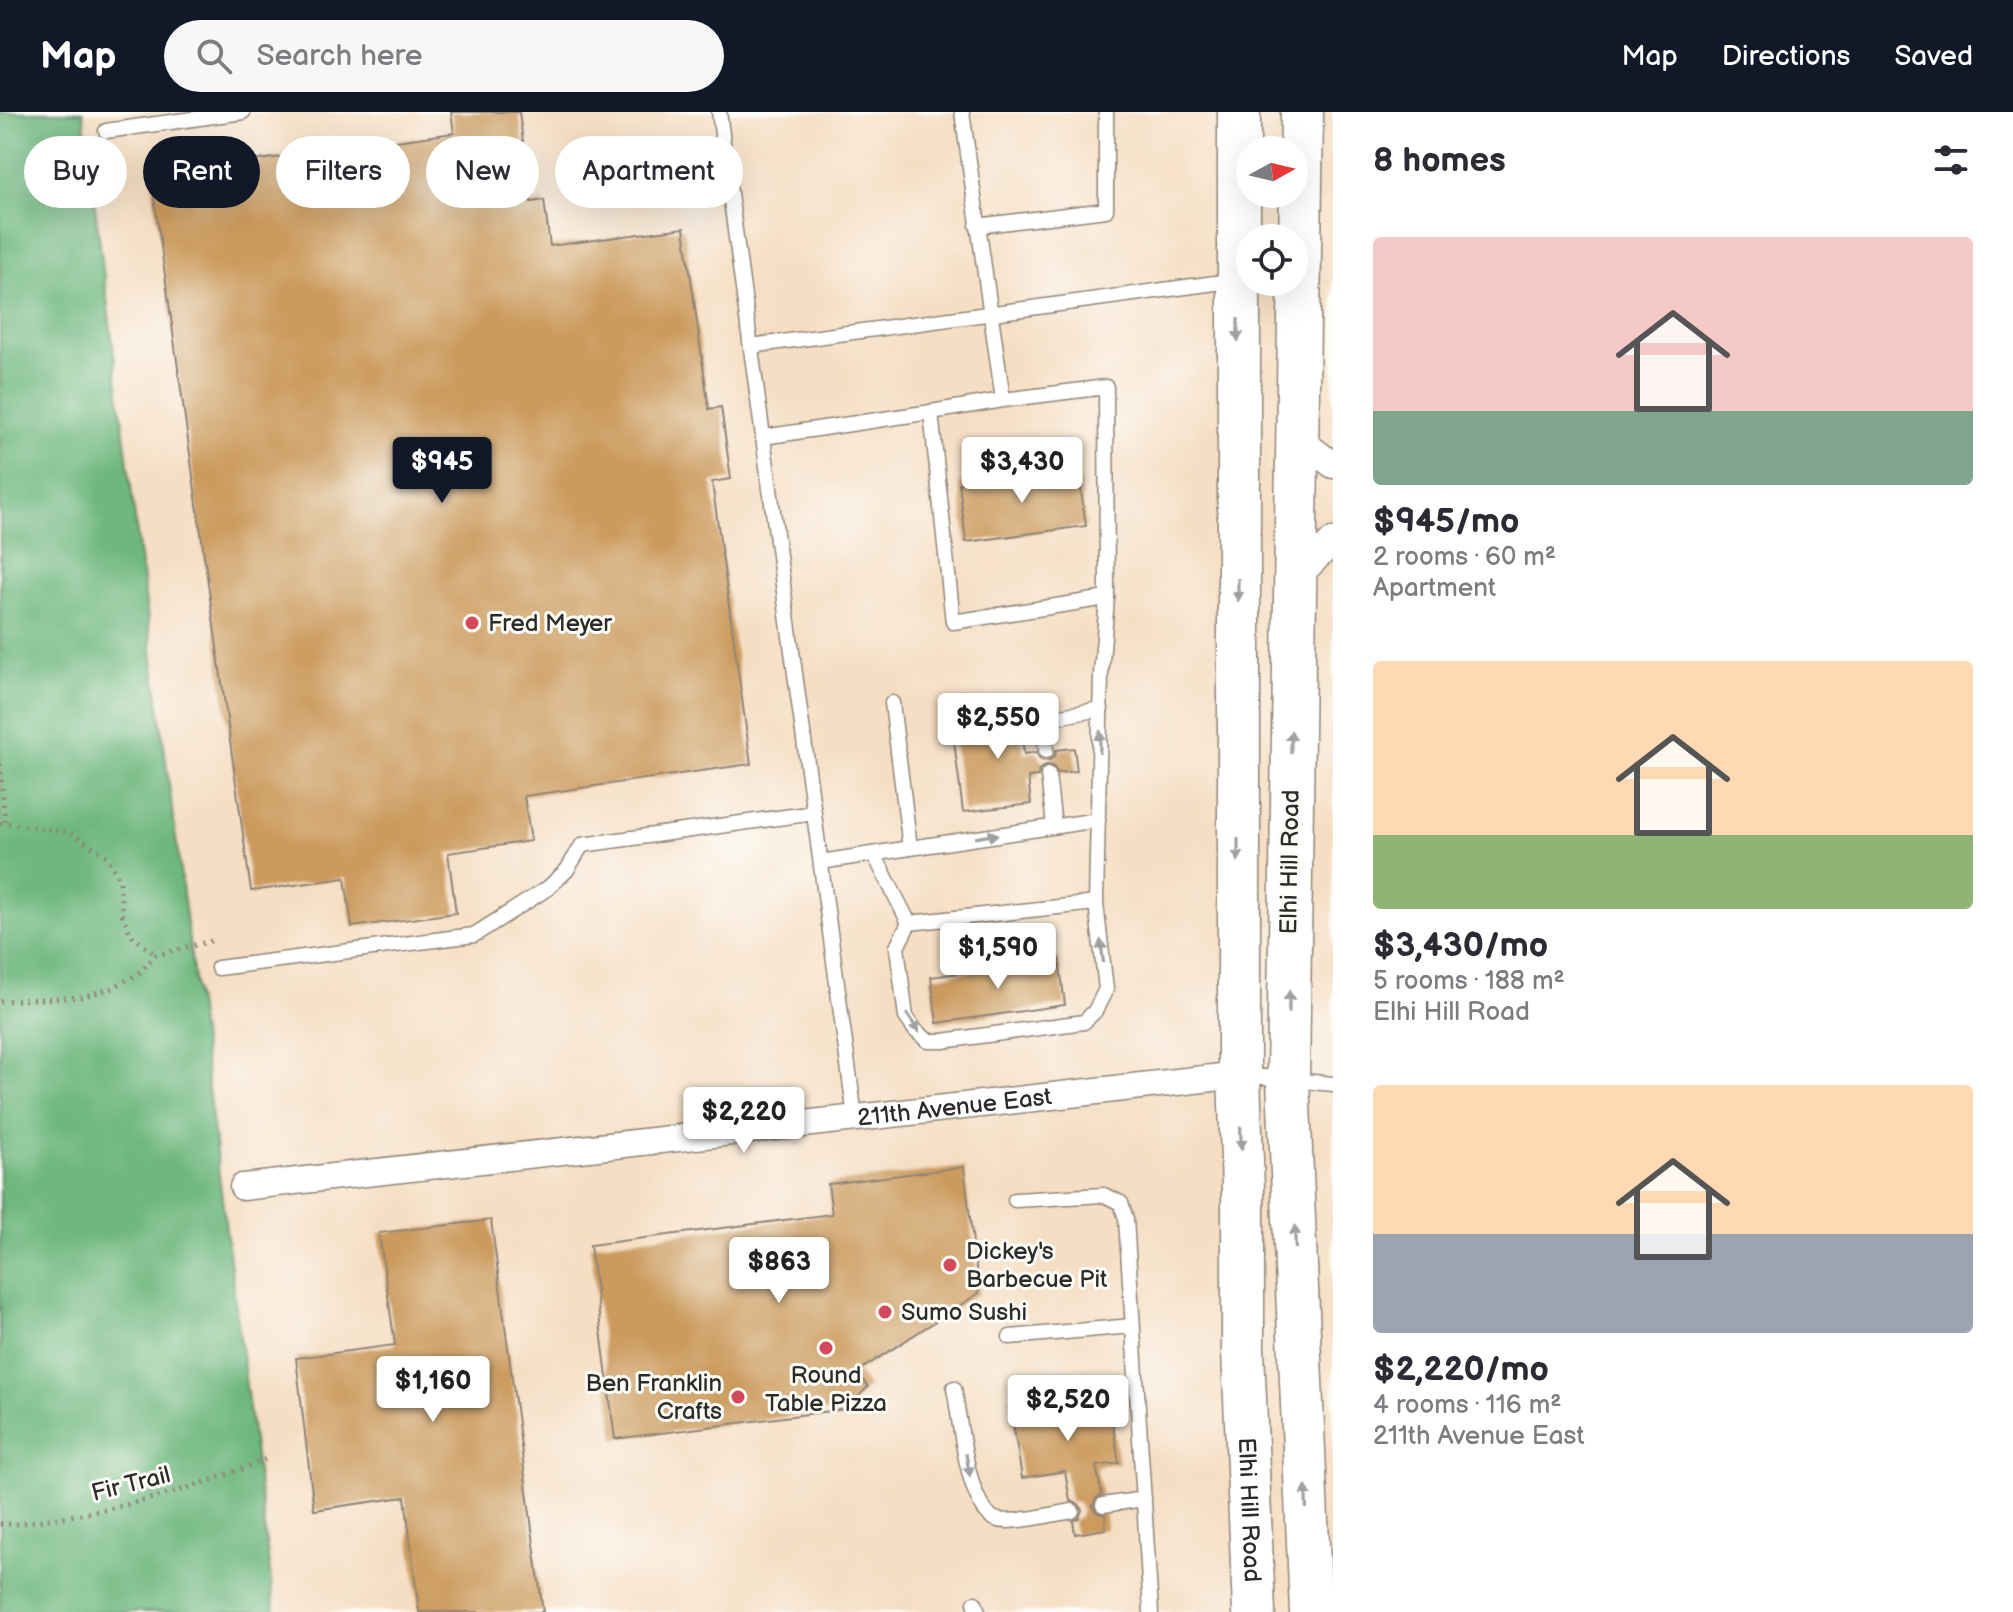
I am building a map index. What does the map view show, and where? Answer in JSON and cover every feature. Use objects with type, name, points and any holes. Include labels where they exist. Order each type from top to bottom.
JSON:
[{"type":"main road","name":"Elhi Hill Road","points":[[1238,224],[1239,112]]},
{"type":"main road","name":"Elhi Hill Road","points":[[1302,112],[1288,1080],[1311,1612]]},
{"type":"main road","name":"Elhi Hill Road","points":[[1238,296],[1239,1075],[1243,1351],[1254,1612]]},
{"type":"street","points":[[1296,437],[1333,465]]},
{"type":"street","points":[[1294,580],[1333,541]]},
{"type":"street","name":"211th Avenue East","points":[[243,1187],[1239,1075]]},
{"type":"lane","points":[[106,131],[243,112]]},
{"type":"lane","points":[[719,112],[855,1117]]},
{"type":"lane","points":[[962,112],[1003,400]]},
{"type":"lane","points":[[977,226],[1106,210],[1106,112]]},
{"type":"lane","points":[[751,346],[1236,280]]},
{"type":"lane","points":[[763,437],[1106,387],[1107,598],[1096,903],[1106,989],[1095,1011],[1084,1022],[928,1041],[906,1017],[897,947],[909,923]]},
{"type":"lane","points":[[931,412],[953,622],[1107,598]]},
{"type":"lane","points":[[892,703],[910,848]]},
{"type":"lane","points":[[1046,751],[1044,728],[1055,717],[1101,709]]},
{"type":"lane","points":[[1048,775],[1054,826]]},
{"type":"lane","points":[[218,968],[474,935],[548,888],[567,870],[582,845],[814,813]]},
{"type":"lane","points":[[821,862],[1098,820]]},
{"type":"lane","points":[[874,854],[909,923]]},
{"type":"lane","points":[[909,923],[1096,903]]},
{"type":"lane","points":[[1239,1075],[1333,1084]]},
{"type":"lane","points":[[1015,1200],[1104,1195],[1121,1203],[1126,1219],[1151,1612]]},
{"type":"lane","points":[[1010,1337],[1132,1326]]},
{"type":"lane","points":[[954,1388],[973,1492],[986,1514],[999,1521],[1072,1511]]},
{"type":"lane","points":[[1103,1505],[1144,1499]]},
{"type":"path","points":[[0,764],[3,824],[69,832],[107,856],[120,881],[122,914],[131,935],[156,955]]},
{"type":"path","points":[[0,1001],[82,997],[112,988],[138,974],[156,955],[215,940]]},
{"type":"path","name":"Fir Trail","points":[[0,1524],[74,1516],[155,1499],[227,1476],[266,1459]]},
{"type":"green space","points":[[0,112],[83,112],[86,136],[24,136],[24,208],[95,208],[275,1612],[0,1612]]},
{"type":"building","name":"Fred Meyer","points":[[451,112],[519,112],[522,136],[432,136],[454,133]]},
{"type":"building","name":"Fred Meyer","points":[[426,137],[426,208],[539,208],[539,201],[544,200],[550,246],[684,228],[709,409],[721,407],[731,479],[712,482],[751,764],[524,796],[531,841],[448,853],[456,913],[352,927],[345,878],[251,891],[156,208],[260,208],[260,160],[276,158],[276,208],[410,208],[410,139]]},
{"type":"building","points":[[1078,468],[1086,526],[966,542],[959,483]]},
{"type":"building","points":[[1018,708],[1024,754],[1036,752],[1041,760],[1048,761],[1055,756],[1056,750],[1074,748],[1077,771],[1058,773],[1053,766],[1046,765],[1039,770],[1038,776],[1028,777],[1031,804],[963,812],[951,717]]},
{"type":"building","points":[[1059,959],[1065,1005],[937,1023],[931,977]]},
{"type":"building","points":[[964,1167],[979,1293],[857,1372],[868,1387],[846,1409],[615,1439],[590,1245],[832,1214],[828,1184]]},
{"type":"building","points":[[491,1220],[543,1612],[419,1612],[405,1497],[314,1510],[296,1358],[395,1345],[379,1233]]},
{"type":"building","points":[[1106,1383],[1119,1463],[1096,1466],[1102,1495],[1096,1498],[1093,1506],[1096,1512],[1105,1515],[1106,1529],[1075,1534],[1073,1521],[1079,1518],[1082,1510],[1079,1504],[1070,1501],[1065,1471],[1022,1478],[1009,1398]]},
{"type":"place","name":"Fred Meyer","points":[[472,623]]},
{"type":"place","name":"Dickey's Barbecue Pit","points":[[950,1265]]},
{"type":"place","name":"Sumo Sushi","points":[[885,1312]]},
{"type":"place","name":"Round Table Pizza","points":[[826,1348]]},
{"type":"place","name":"Ben Franklin Crafts","points":[[738,1397]]}]
